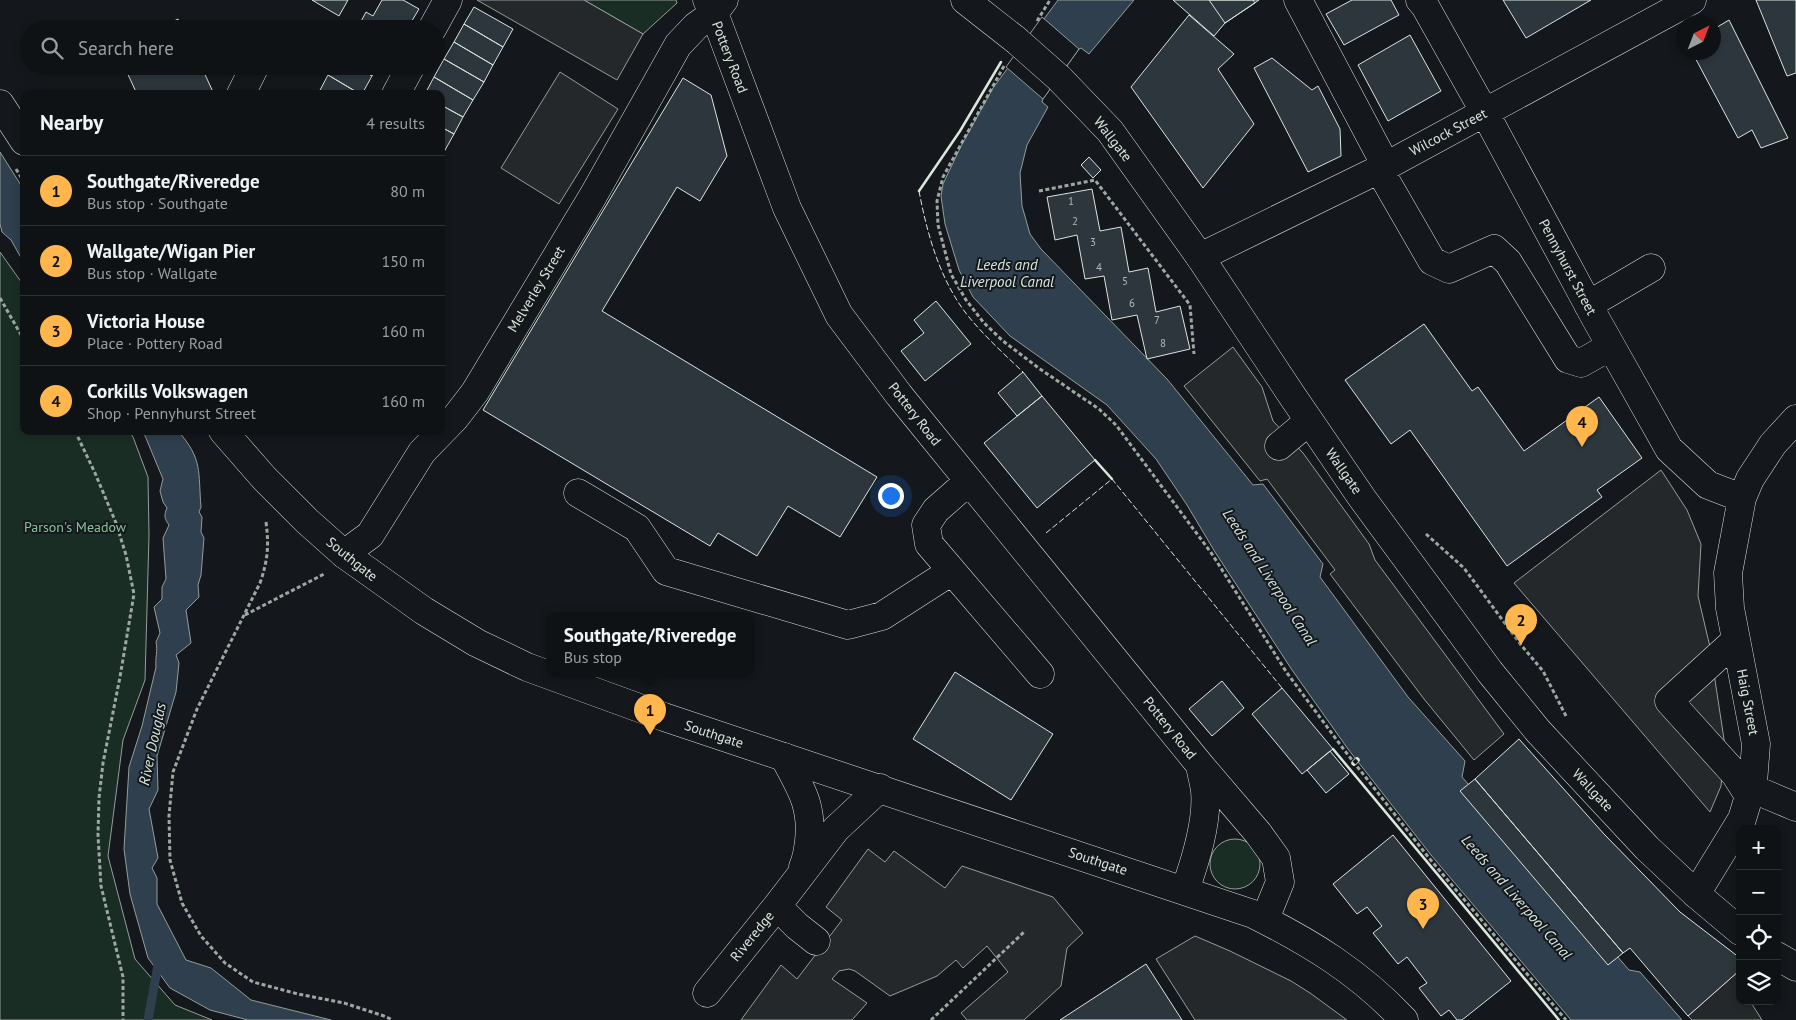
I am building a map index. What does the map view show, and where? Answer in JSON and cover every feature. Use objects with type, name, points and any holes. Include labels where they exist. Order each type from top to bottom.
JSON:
[{"type":"main road","points":[[437,20],[448,0]]},
{"type":"main road","name":"Wallgate","points":[[965,0],[1020,41],[1110,131],[1200,257],[1309,421],[1434,597],[1520,708],[1595,792],[1658,858],[1696,894],[1736,928]]},
{"type":"main road","points":[[1298,0],[1382,167],[1432,261],[1449,269],[1494,249],[1508,262],[1568,359],[1581,363],[1611,346]]},
{"type":"main road","name":"Wilcock Street","points":[[1200,257],[1382,167],[1692,0]]},
{"type":"main road","name":"Pennyhurst Street","points":[[1423,3],[1669,449],[1708,485],[1742,498]]},
{"type":"main road","name":"Melverley Street","points":[[445,428],[475,392],[593,196],[678,45],[715,4]]},
{"type":"main road","name":"Pottery Road","points":[[715,4],[787,208],[840,315],[899,395],[1258,833],[1276,858],[1280,882],[1264,919]]},
{"type":"main road","points":[[243,90],[250,75]]},
{"type":"main road","points":[[398,90],[406,75]]},
{"type":"main road","points":[[0,104],[20,135]]},
{"type":"main road","points":[[1588,305],[1651,268]]},
{"type":"main road","name":"Haig Street","points":[[1696,894],[1742,819],[1750,792],[1756,744],[1730,608],[1728,573],[1742,498],[1750,479],[1773,444],[1796,419]]},
{"type":"main road","points":[[1279,446],[1309,421]]},
{"type":"main road","name":"Southgate","points":[[226,435],[265,479],[307,521],[344,554],[424,611],[476,643],[546,674]]},
{"type":"main road","name":"Melverley Street","points":[[344,554],[370,535],[422,452],[438,435]]},
{"type":"main road","points":[[969,481],[936,510],[926,525],[930,544],[1040,674]]},
{"type":"main road","points":[[578,493],[637,528],[666,571],[848,625],[882,616],[952,571]]},
{"type":"main road","points":[[1736,640],[1669,701],[1750,792],[1796,807]]},
{"type":"main road","name":"Southgate","points":[[554,677],[664,717],[1185,890]]},
{"type":"main road","name":"Riveredge","points":[[784,757],[803,792],[809,812],[810,827],[807,858],[797,880]]},
{"type":"main road","name":"Pottery Road","points":[[1185,890],[1195,862],[1203,828],[1205,793],[1200,764]]},
{"type":"main road","name":"Riveredge","points":[[707,992],[836,829],[880,788]]},
{"type":"main road","points":[[1185,890],[1253,914],[1329,955],[1372,988],[1404,1020]]},
{"type":"main road","points":[[776,906],[816,941]]},
{"type":"main road","points":[[1781,958],[1796,966]]},
{"type":"path","points":[[1050,0],[1020,41],[990,90],[943,177],[937,201],[938,224],[951,274],[966,300],[984,323],[1003,341],[1040,370],[1099,409],[1116,425],[1212,554],[1287,673],[1345,751],[1429,858],[1566,1020]]},
{"type":"path","points":[[1039,191],[1095,180],[1190,305],[1194,354]]},
{"type":"path","points":[[0,298],[20,333]]},
{"type":"path","points":[[77,435],[116,523],[126,555],[134,594],[103,763],[99,798],[98,835],[101,886],[123,977],[123,1020]]},
{"type":"path","points":[[266,518],[269,541],[267,562],[260,583],[197,709],[173,772],[169,816],[170,860],[182,903],[201,936],[225,963],[254,982],[344,1004],[393,1020]]},
{"type":"path","points":[[1419,528],[1464,568],[1521,645],[1543,671],[1569,722]]},
{"type":"path","points":[[244,616],[325,574]]},
{"type":"path","points":[[931,1020],[1024,932]]},
{"type":"green space","points":[[584,0],[676,0],[677,3],[643,34]]},
{"type":"green space","name":"Parson's Meadow","points":[[0,252],[20,280],[20,435],[132,435],[148,477],[149,535],[145,680],[123,740],[108,856],[135,959],[175,1005],[212,1020],[0,1020]]},
{"type":"green space","points":[[1230,839],[1240,839],[1253,846],[1260,859],[1260,869],[1253,882],[1240,889],[1230,889],[1221,885],[1214,878],[1210,869],[1210,859],[1214,850],[1221,843]]},
{"type":"shaded area","points":[[477,0],[584,0],[643,34],[617,80]]},
{"type":"shaded area","points":[[560,72],[618,109],[559,204],[501,168]]},
{"type":"shaded area","points":[[1233,347],[1262,387],[1273,421],[1303,453],[1369,544],[1375,560],[1504,734],[1474,760],[1424,699],[1330,574],[1335,570],[1267,479],[1260,481],[1184,386]]},
{"type":"shaded area","points":[[1661,470],[1687,510],[1701,544],[1698,596],[1710,647],[1725,746],[1721,786],[1710,812],[1514,583]]},
{"type":"shaded area","points":[[868,849],[885,862],[894,851],[945,888],[962,866],[1053,897],[1083,933],[1067,948],[1061,986],[1024,1020],[967,1020],[961,1013],[1008,972],[987,946],[963,968],[956,960],[937,976],[890,996],[855,971],[849,969],[839,971],[832,979],[867,1003],[852,1020],[741,1020],[781,965],[797,979],[842,920],[826,907]]},
{"type":"shaded area","points":[[1195,936],[1291,981],[1347,1020],[1195,1020],[1156,959]]},
{"type":"shaded area","points":[[1736,974],[1736,1005],[1753,1005],[1762,1020],[1692,1020],[1688,1016]]},
{"type":"water","name":"Leeds and Liverpool Canal","points":[[1058,0],[1134,0],[1089,54],[1081,48],[1079,49],[1043,99],[1042,102],[1048,107],[1027,145],[1020,173],[1022,206],[1030,234],[1041,249],[1167,379],[1253,485],[1263,484],[1323,564],[1320,577],[1408,697],[1465,761],[1462,777],[1629,970],[1640,972],[1682,1020],[1571,1020],[1431,855],[1348,749],[1292,670],[1156,459],[1107,405],[1010,336],[973,297],[959,270],[945,224],[941,196],[943,184],[961,146],[993,88]]},
{"type":"water","points":[[0,152],[20,184],[20,256],[11,240],[2,232],[0,224]]},
{"type":"water","name":"River Douglas","points":[[145,435],[181,435],[192,450],[198,466],[201,507],[199,512],[202,517],[201,532],[204,538],[201,575],[198,585],[199,597],[186,610],[191,643],[176,655],[179,663],[176,692],[157,756],[158,790],[149,809],[158,858],[152,868],[157,878],[157,904],[186,960],[211,968],[251,1000],[331,1020],[248,1020],[210,1010],[170,988],[148,958],[130,894],[124,849],[129,767],[142,726],[156,667],[156,642],[160,633],[154,607],[162,599],[162,587],[166,579],[163,538],[169,525],[165,516],[167,508],[160,491],[163,479]]},
{"type":"pier","points":[[1042,17],[1079,49],[1043,99],[1006,67]]},
{"type":"building","points":[[312,0],[348,0],[339,16]]},
{"type":"building","points":[[382,0],[403,0],[419,9],[412,20],[362,20],[366,12],[373,16]]},
{"type":"building","points":[[1173,0],[1259,0],[1225,23],[1214,36]]},
{"type":"building","points":[[1209,0],[1253,0],[1255,3],[1225,23]]},
{"type":"building","points":[[1352,0],[1391,0],[1399,15],[1344,45],[1326,14]]},
{"type":"building","points":[[1503,0],[1591,0],[1526,38]]},
{"type":"building","points":[[1756,0],[1796,0],[1796,73],[1787,76]]},
{"type":"building","points":[[474,7],[513,29],[503,47],[464,24]]},
{"type":"building","points":[[1189,15],[1234,54],[1218,69],[1254,124],[1203,188],[1131,87]]},
{"type":"building","points":[[1729,20],[1788,138],[1761,148],[1752,130],[1738,138],[1696,60],[1721,60],[1721,25]]},
{"type":"building","points":[[464,24],[503,47],[493,65],[454,42]]},
{"type":"building","points":[[1410,35],[1441,91],[1388,121],[1358,65]]},
{"type":"building","points":[[454,42],[493,65],[484,82],[445,60]]},
{"type":"building","points":[[1272,58],[1312,90],[1318,86],[1340,129],[1341,156],[1308,172],[1254,68]]},
{"type":"building","points":[[445,60],[484,82],[473,100],[434,77],[435,75],[445,75]]},
{"type":"building","points":[[128,75],[205,75],[212,90],[135,90]]},
{"type":"building","points":[[328,75],[372,76],[364,90],[353,90]]},
{"type":"building","points":[[328,75],[353,90],[320,90]]},
{"type":"building","points":[[434,77],[473,100],[463,117],[445,107],[445,90],[427,90]]},
{"type":"building","points":[[683,78],[711,95],[727,156],[700,201],[677,187],[602,311],[877,477],[840,537],[788,506],[757,556],[718,533],[710,546],[483,410]]},
{"type":"building","points":[[445,107],[463,117],[454,134],[445,129]]},
{"type":"building","points":[[445,129],[454,134],[445,150]]},
{"type":"building","points":[[1089,157],[1101,170],[1093,178],[1081,165]]},
{"type":"building","points":[[1092,189],[1100,231],[1121,227],[1129,272],[1148,268],[1156,312],[1180,306],[1190,349],[1147,359],[1137,315],[1112,320],[1104,276],[1085,279],[1077,235],[1055,240],[1047,197]]},
{"type":"building","points":[[936,301],[971,344],[925,381],[901,351],[924,333],[914,320]]},
{"type":"building","points":[[1424,324],[1472,391],[1478,387],[1524,451],[1599,397],[1642,458],[1597,490],[1602,497],[1507,566],[1410,430],[1391,444],[1345,380]]},
{"type":"building","points":[[1023,372],[1042,396],[1017,416],[998,393]]},
{"type":"building","points":[[1042,396],[1095,460],[1037,508],[984,443]]},
{"type":"building","points":[[955,672],[1053,734],[1011,800],[913,739]]},
{"type":"building","points":[[1222,681],[1244,708],[1212,736],[1189,709]]},
{"type":"building","points":[[1282,688],[1333,749],[1302,774],[1252,714]]},
{"type":"building","points":[[1519,739],[1604,834],[1680,912],[1736,955],[1736,974],[1688,1016],[1630,948],[1623,953],[1475,779]]},
{"type":"building","points":[[1330,751],[1349,774],[1326,793],[1307,770]]},
{"type":"building","points":[[1475,779],[1623,953],[1608,965],[1460,791]]},
{"type":"building","points":[[1393,835],[1511,981],[1462,1020],[1457,1020],[1449,1010],[1441,1016],[1419,988],[1427,983],[1407,957],[1398,964],[1373,933],[1382,926],[1367,907],[1357,914],[1333,884]]},
{"type":"building","points":[[1146,964],[1182,1020],[1060,1020]]},
{"type":"waterway","points":[[148,1020],[159,959]]},
{"type":"railway","points":[[1354,763],[1357,760]]},
{"type":"fence","points":[[919,191],[935,254],[956,298],[978,328],[1023,372]]},
{"type":"fence","points":[[1046,533],[1112,479],[1282,688]]},
{"type":"wall","points":[[919,191],[960,131],[1001,62]]},
{"type":"wall","points":[[1095,460],[1112,479]]},
{"type":"wall","points":[[1333,749],[1559,1020]]},
{"type":"place","name":"Corkills Volkswagen","points":[[1582,447]]},
{"type":"place","name":"Wallgate/Wigan Pier","points":[[1521,645]]},
{"type":"place","name":"Southgate/Riveredge","points":[[650,735]]},
{"type":"place","name":"Victoria House","points":[[1423,929]]}]
